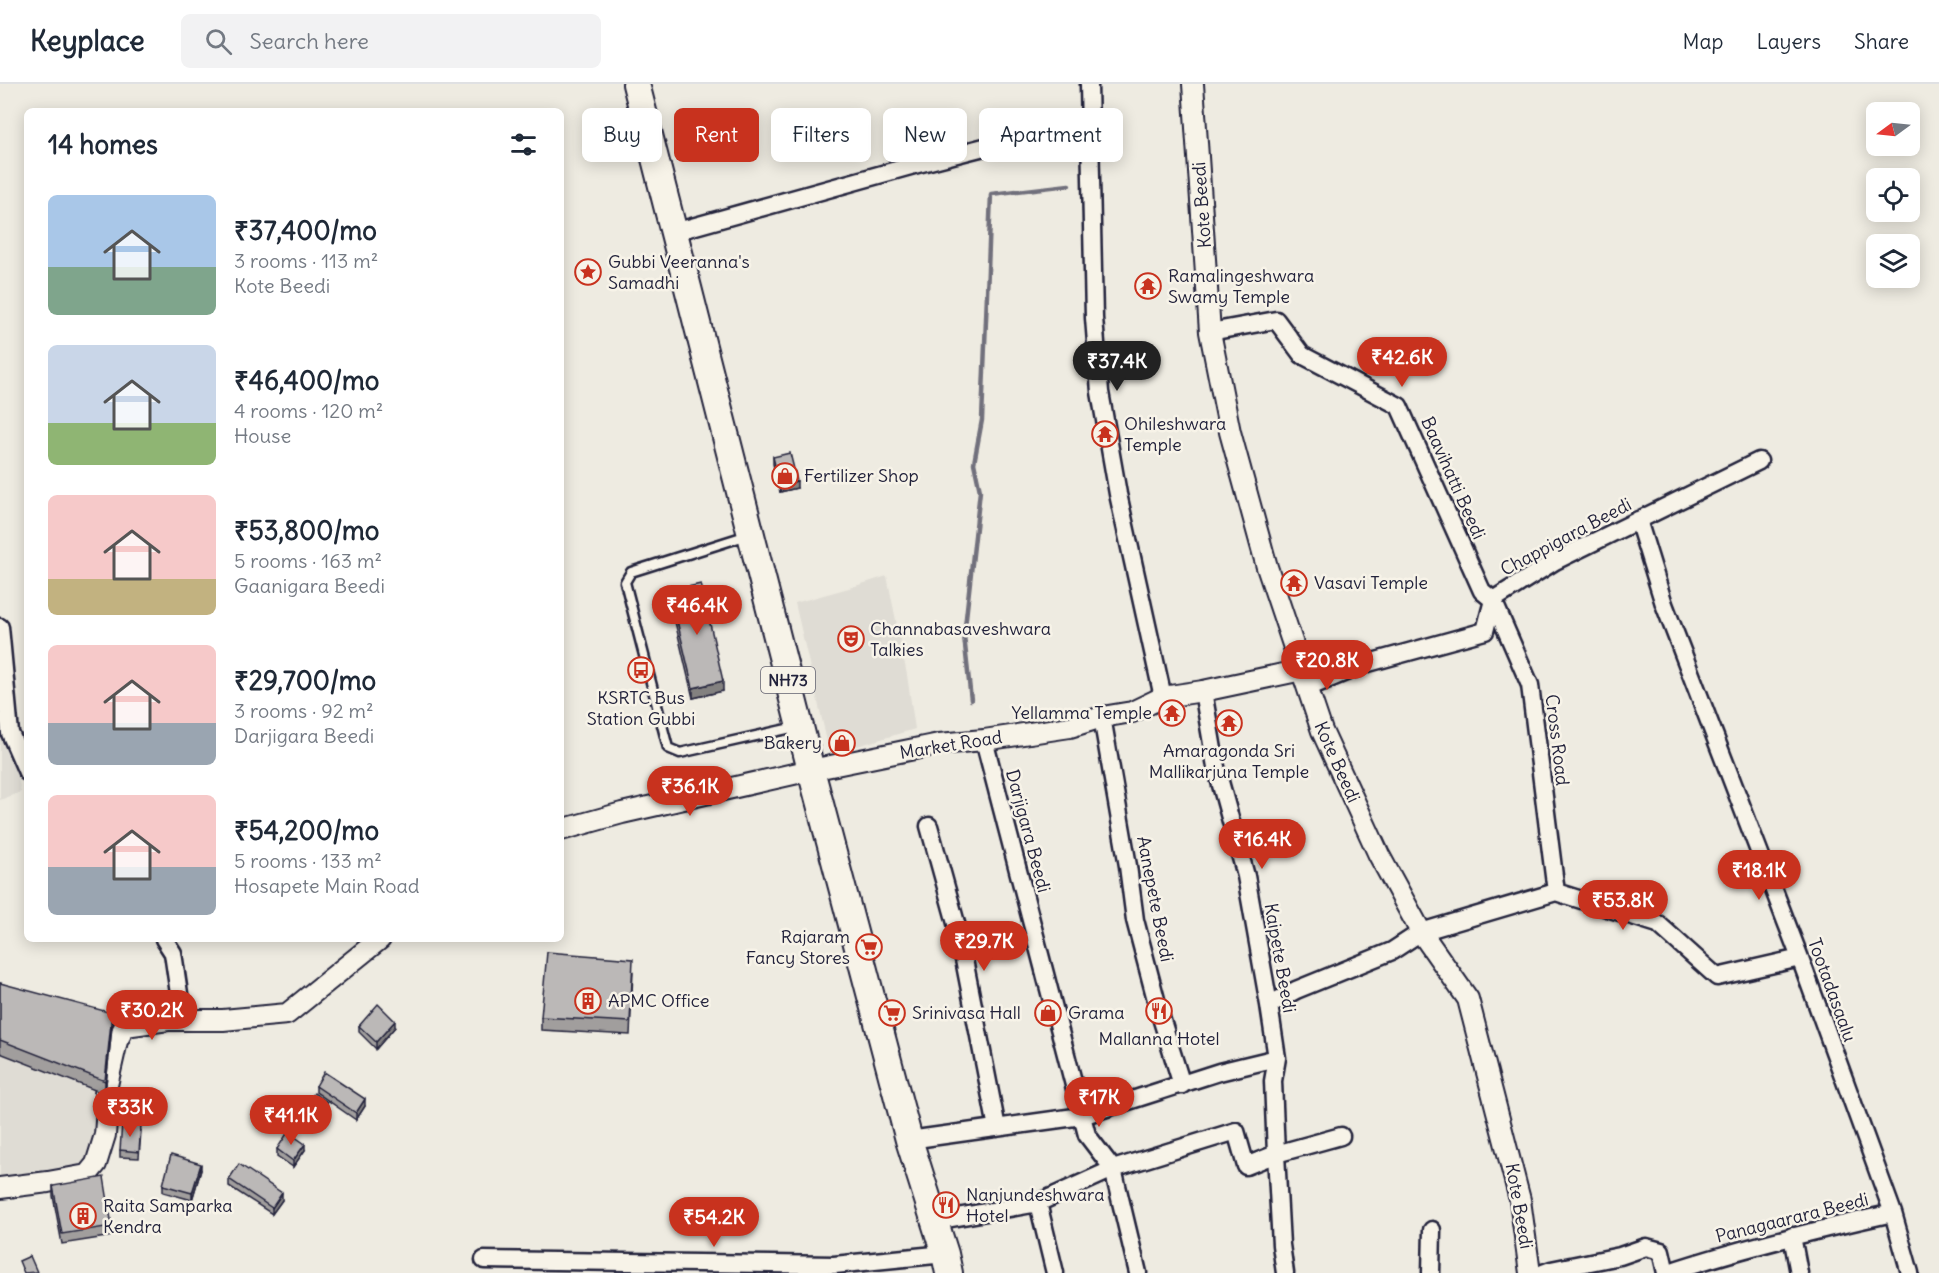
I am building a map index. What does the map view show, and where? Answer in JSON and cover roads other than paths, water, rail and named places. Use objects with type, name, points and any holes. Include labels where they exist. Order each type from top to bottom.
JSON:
[{"type":"main road","name":"NH73","points":[[636,84],[811,770],[909,1140],[947,1263]]},
{"type":"street","points":[[1089,84],[1089,108]]},
{"type":"street","name":"Kote Beedi","points":[[1193,84],[1210,332],[1230,432],[1267,567],[1322,731],[1379,855],[1422,932],[1468,999],[1520,1200],[1530,1273]]},
{"type":"street","points":[[674,232],[979,148]]},
{"type":"street","points":[[1090,162],[1094,318],[1100,392],[1118,494],[1164,697]]},
{"type":"street","name":"Baavihatti Beedi","points":[[1210,332],[1276,320],[1302,354],[1399,406],[1482,591],[1493,600]]},
{"type":"street","name":"Chappigara Beedi","points":[[1304,679],[1485,631],[1493,600],[1555,561],[1759,461]]},
{"type":"street","name":"Tootadasaalu","points":[[1638,520],[1664,604],[1800,958],[1893,1213],[1910,1273]]},
{"type":"street","name":"Cross Road","points":[[1493,600],[1530,685],[1556,892]]},
{"type":"street","points":[[0,627],[10,733],[24,765]]},
{"type":"street","name":"Market Road","points":[[564,829],[622,813],[811,770],[939,744],[984,740],[1070,727],[1102,717],[1131,712],[1164,697],[1304,679]]},
{"type":"street","name":"Kaipete Beedi","points":[[1203,691],[1216,768],[1246,876],[1269,1005],[1276,1058],[1273,1081],[1276,1154],[1281,1245],[1285,1273]]},
{"type":"street","name":"Aanepete Beedi","points":[[1102,717],[1135,920],[1182,1085]]},
{"type":"street","name":"Darjigara Beedi","points":[[984,740],[1051,1012],[1087,1135],[1113,1169]]},
{"type":"street","points":[[929,826],[959,934],[997,1128]]},
{"type":"street","points":[[1269,1005],[1296,990],[1392,951],[1422,932],[1556,892],[1658,924],[1717,977],[1800,958]]},
{"type":"street","points":[[166,942],[173,953],[181,1007],[168,1020]]},
{"type":"street","points":[[0,1188],[87,1174],[96,1164],[105,1135],[105,1094],[120,1024],[168,1020],[223,1020],[287,1014],[376,942]]},
{"type":"street","points":[[909,1140],[1082,1116],[1219,1072],[1276,1058]]},
{"type":"street","points":[[934,1221],[1038,1203],[1113,1169],[1236,1131],[1246,1166],[1276,1154],[1341,1136]]},
{"type":"street","points":[[1113,1169],[1138,1273]]},
{"type":"street","points":[[1038,1203],[1055,1273]]},
{"type":"street","name":"Panagaarara Beedi","points":[[1666,1273],[1703,1267],[1792,1236],[1893,1213]]},
{"type":"street","points":[[1431,1273],[1432,1230]]},
{"type":"street","points":[[1792,1236],[1799,1273]]},
{"type":"street","points":[[1543,1273],[1620,1256],[1646,1247],[1661,1251],[1666,1273]]},
{"type":"street","points":[[484,1260],[834,1265],[947,1263]]},
{"type":"lane","points":[[751,534],[631,572],[625,582],[668,748],[680,753],[800,726]]},
{"type":"waterway","points":[[971,700],[964,636],[980,491],[974,463],[982,420],[991,194],[1069,185]]},
{"type":"place","name":"Gubbi Veeranna's Samadhi","points":[[588,272]]},
{"type":"place","name":"Ramalingeshwara Swamy Temple","points":[[1148,286]]},
{"type":"place","name":"Ohileshwara Temple","points":[[1105,434]]},
{"type":"place","name":"Fertilizer Shop","points":[[785,476]]},
{"type":"place","name":"Vasavi Temple","points":[[1294,583]]},
{"type":"place","name":"Channabasaveshwara Talkies","points":[[851,639]]},
{"type":"place","name":"KSRTC Bus Station Gubbi","points":[[641,670]]},
{"type":"place","name":"Yellamma Temple","points":[[1172,713]]},
{"type":"place","name":"Amaragonda Sri Mallikarjuna Temple","points":[[1229,723]]},
{"type":"place","name":"Bakery","points":[[842,743]]},
{"type":"place","name":"Rajaram Fancy Stores","points":[[869,947]]},
{"type":"place","name":"APMC Office","points":[[588,1001]]},
{"type":"place","name":"Mallanna Hotel","points":[[1159,1011]]},
{"type":"place","name":"Srinivasa Hall","points":[[892,1013]]},
{"type":"place","name":"Grama","points":[[1048,1013]]},
{"type":"place","name":"Nanjundeshwara Hotel","points":[[946,1205]]},
{"type":"place","name":"Raita Samparka Kendra","points":[[83,1216]]}]
